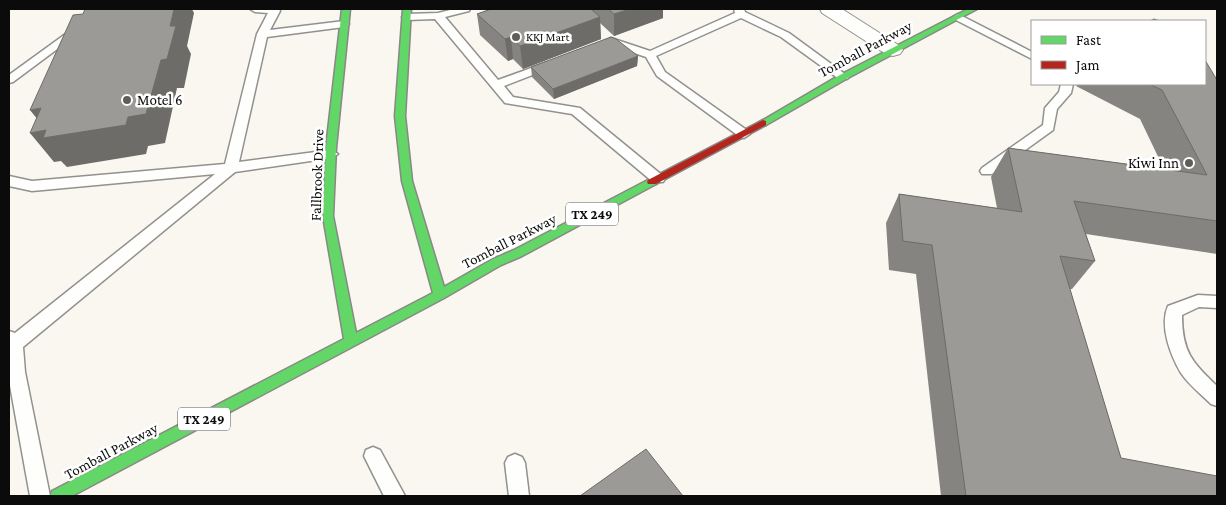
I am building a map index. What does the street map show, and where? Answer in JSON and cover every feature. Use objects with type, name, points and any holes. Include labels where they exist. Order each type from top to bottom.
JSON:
[{"type":"main road","name":"Fallbrook Drive","points":[[346,9],[331,154],[328,216],[351,341]]},
{"type":"main road","name":"Tomball Parkway","points":[[57,496],[497,262],[518,253],[744,134],[843,77],[973,9]]},
{"type":"main road","points":[[407,13],[400,116],[407,181],[440,294]]},
{"type":"street","points":[[829,9],[893,50]]},
{"type":"lane","points":[[9,80],[106,9]]},
{"type":"lane","points":[[40,496],[11,341],[231,168],[262,34],[275,11],[255,9]]},
{"type":"lane","points":[[407,13],[438,16],[465,9]]},
{"type":"lane","points":[[650,55],[740,11],[785,35],[843,77]]},
{"type":"lane","points":[[438,16],[509,100],[576,110],[658,179]]},
{"type":"lane","points":[[958,17],[1031,55]]},
{"type":"lane","points":[[262,34],[344,24]]},
{"type":"lane","points":[[593,48],[607,38],[650,55],[661,74],[744,134]]},
{"type":"lane","points":[[496,85],[558,61]]},
{"type":"lane","points":[[987,171],[1049,127],[1051,108],[1065,93],[1068,85]]},
{"type":"lane","points":[[9,181],[32,186],[231,168],[331,154]]},
{"type":"lane","points":[[1217,302],[1198,301],[1174,311],[1174,336],[1188,369],[1217,398]]},
{"type":"lane","points":[[373,456],[395,496]]},
{"type":"lane","points":[[515,463],[519,496]]},
{"type":"building","points":[[85,9],[174,9],[170,26],[176,26],[167,59],[161,60],[146,114],[128,117],[126,125],[43,138],[46,130],[30,133],[41,108],[30,110],[73,15],[83,14]]},
{"type":"building","points":[[491,9],[591,9],[600,17],[520,46],[511,37],[505,39],[477,14]]},
{"type":"building","points":[[608,9],[630,9],[614,14]]},
{"type":"building","points":[[611,37],[638,56],[553,89],[531,67]]},
{"type":"building","points":[[1206,62],[1217,80],[1217,221],[1074,201],[1095,261],[1060,256],[1121,458],[1217,476],[1217,496],[966,496],[932,245],[903,241],[899,194],[1022,212],[1008,148],[1207,175],[1162,90],[1151,85],[1206,85]]},
{"type":"building","points":[[646,449],[683,496],[580,496]]},
{"type":"traffic: fast","points":[[346,9],[331,148],[328,216],[351,341]]},
{"type":"traffic: fast","points":[[407,9],[400,116],[407,181],[440,295]]},
{"type":"traffic: fast","points":[[763,123],[843,77],[973,9]]},
{"type":"traffic: fast","points":[[57,496],[440,295],[497,262],[518,253],[652,182]]},
{"type":"traffic: jam","points":[[652,182],[763,123]]},
{"type":"place","name":"KKJ Mart","points":[[516,37]]},
{"type":"place","name":"Motel 6","points":[[127,100]]},
{"type":"place","name":"Kiwi Inn","points":[[1189,163]]}]
